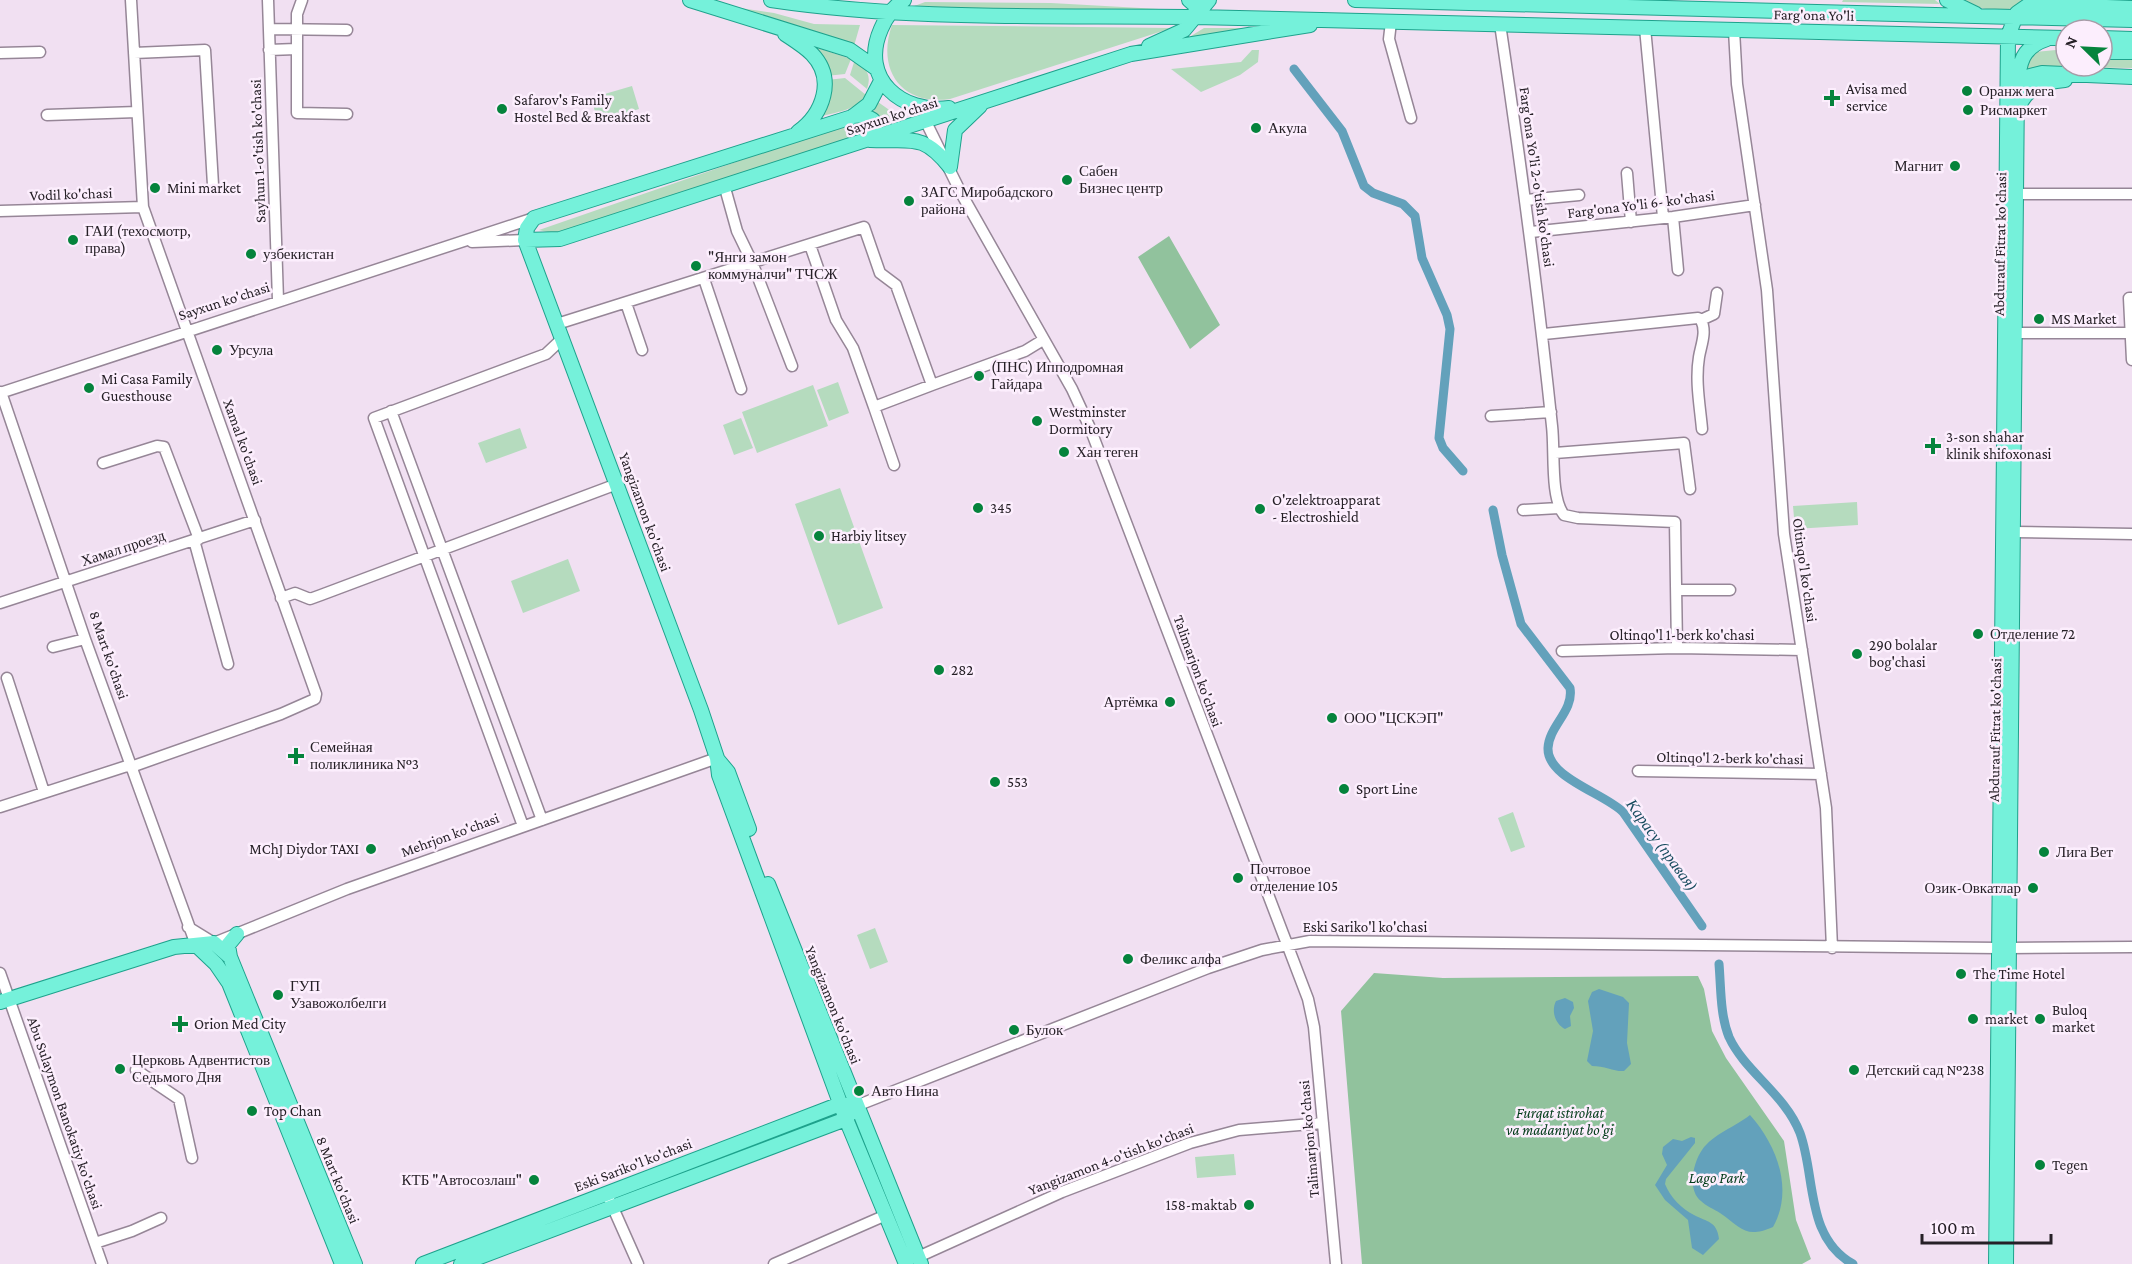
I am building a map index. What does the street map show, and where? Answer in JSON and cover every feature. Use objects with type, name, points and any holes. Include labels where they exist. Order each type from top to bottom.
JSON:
[{"type":"main road","points":[[690,0],[855,52],[927,122]]},
{"type":"main road","name":"Farg'ona Yo'li","points":[[771,0],[889,14],[1093,18],[1195,17],[2054,38]]},
{"type":"main road","points":[[824,8],[844,0]]},
{"type":"main road","points":[[879,75],[878,36],[889,14],[904,0]]},
{"type":"main road","points":[[1189,0],[1196,6],[1195,17]]},
{"type":"main road","points":[[1131,54],[1180,33],[1209,0]]},
{"type":"main road","name":"Farg'ona Yo'li","points":[[1355,0],[2132,20]]},
{"type":"main road","points":[[1826,12],[1838,0]]},
{"type":"main road","points":[[1947,0],[1981,16]]},
{"type":"main road","points":[[2015,17],[2022,8],[2030,4],[2060,2],[2132,8]]},
{"type":"main road","name":"Abdurauf Fitrat ko'chasi","points":[[2006,1264],[2004,948],[2012,194],[2012,107],[2008,36],[2015,17]]},
{"type":"main road","name":"Sayxun ko'chasi","points":[[525,240],[560,239],[725,188],[1131,54],[1335,21]]},
{"type":"main road","points":[[776,28],[811,54],[824,78],[824,93],[818,112],[810,122],[791,137]]},
{"type":"main road","points":[[2114,38],[2132,39]]},
{"type":"main road","points":[[2012,107],[2019,65],[2026,51],[2036,44],[2054,40]]},
{"type":"main road","points":[[2114,52],[2132,52]]},
{"type":"main road","points":[[2017,87],[2026,77],[2042,73],[2132,78]]},
{"type":"main road","name":"Sayxun ko'chasi","points":[[534,218],[852,117],[869,104],[879,75]]},
{"type":"main road","points":[[2012,107],[2030,90],[2045,82],[2132,78]]},
{"type":"main road","points":[[910,104],[935,110],[984,102]]},
{"type":"main road","points":[[950,167],[955,130],[984,102]]},
{"type":"main road","points":[[852,117],[864,115],[873,120],[875,130],[870,140],[927,143],[950,167]]},
{"type":"main road","points":[[525,240],[527,228],[534,218]]},
{"type":"main road","points":[[539,278],[541,254],[560,239]]},
{"type":"main road","name":"Yangizamon ko'chasi","points":[[525,240],[717,758],[719,775],[840,1104],[886,1215],[915,1262]]},
{"type":"main road","name":"Yangizamon ko'chasi","points":[[717,758],[728,772],[771,892],[915,1262]]},
{"type":"main road","points":[[230,957],[228,945],[237,934]]},
{"type":"main road","name":"Mehrjon ko'chasi","points":[[5,1004],[174,947],[214,943]]},
{"type":"main road","name":"8 Mart ko'chasi","points":[[214,943],[230,957],[355,1264]]},
{"type":"main road","name":"Mehrjon ko'chasi","points":[[5,1004],[183,952],[196,945]]},
{"type":"main road","name":"8 Mart ko'chasi","points":[[196,945],[216,964],[229,983],[342,1264]]},
{"type":"main road","name":"Abdurauf Fitrat ko'chasi","points":[[1996,1264],[2004,948]]},
{"type":"main road","name":"Eski Sariko'l ko'chasi","points":[[423,1264],[840,1104],[856,1106]]},
{"type":"main road","points":[[846,1119],[856,1106]]},
{"type":"main road","name":"Eski Sariko'l ko'chasi","points":[[461,1264],[846,1119]]},
{"type":"street","name":"Xamal ko'chasi","points":[[130,766],[282,714],[315,699],[316,694],[143,207],[131,0]]},
{"type":"street","name":"Sayhun 1-o'tish ko'chasi","points":[[268,0],[278,300]]},
{"type":"street","points":[[302,0],[297,14],[297,113],[347,114]]},
{"type":"street","points":[[1391,22],[1389,39],[1411,118]]},
{"type":"street","name":"Farg'ona Yo'li 2-o'tish ko'chasi","points":[[1500,24],[1544,334],[1555,453],[1556,501],[1559,508]]},
{"type":"street","points":[[1645,28],[1668,217],[1678,270]]},
{"type":"street","points":[[269,29],[347,30]]},
{"type":"street","name":"Oltinqo'l ko'chasi","points":[[1734,30],[1737,84],[1767,290],[1784,534],[1821,774],[1831,885],[1832,948]]},
{"type":"street","points":[[269,50],[296,49]]},
{"type":"street","points":[[134,53],[205,50],[213,185]]},
{"type":"street","points":[[0,53],[40,52]]},
{"type":"street","points":[[46,115],[137,112]]},
{"type":"street","name":"Talimarjon ko'chasi","points":[[927,122],[1093,434],[1311,1012],[1336,1264]]},
{"type":"street","points":[[1627,173],[1631,222]]},
{"type":"street","points":[[725,188],[737,231],[752,262],[792,366]]},
{"type":"street","points":[[2012,194],[2132,194]]},
{"type":"street","points":[[1526,200],[1579,195]]},
{"type":"street","name":"Farg'ona Yo'li 6- ko'chasi","points":[[1531,232],[1631,222],[1755,205]]},
{"type":"street","name":"Vodil ko'chasi","points":[[0,211],[143,207]]},
{"type":"street","name":"Sayxun ko'chasi","points":[[1,392],[534,218]]},
{"type":"street","points":[[557,324],[864,227],[880,273],[896,285],[932,385]]},
{"type":"street","name":"Sayxun ko'chasi","points":[[460,243],[525,240]]},
{"type":"street","points":[[810,245],[836,320],[853,348],[894,465]]},
{"type":"street","points":[[704,279],[741,389]]},
{"type":"street","points":[[1544,334],[1698,318],[1701,320],[1714,315],[1717,293]]},
{"type":"street","points":[[2132,298],[2129,298],[2132,360]]},
{"type":"street","points":[[626,303],[642,350]]},
{"type":"street","points":[[1701,320],[1704,340],[1699,357],[1698,385],[1702,429]]},
{"type":"street","points":[[2010,334],[2130,333]]},
{"type":"street","points":[[523,826],[374,418],[546,354],[563,338]]},
{"type":"street","points":[[874,407],[1025,351],[1043,340]]},
{"type":"street","name":"8 Mart ko'chasi","points":[[1,392],[85,639],[196,945]]},
{"type":"street","points":[[391,411],[542,820]]},
{"type":"street","points":[[1491,416],[1551,412]]},
{"type":"street","points":[[1555,453],[1684,443],[1690,489]]},
{"type":"street","points":[[103,463],[157,446],[164,447],[196,539],[228,664]]},
{"type":"street","points":[[281,598],[299,593],[310,599],[617,484]]},
{"type":"street","points":[[1522,510],[1559,508],[1564,515],[1578,518],[1675,522],[1677,648]]},
{"type":"street","name":"Хамал проезд","points":[[0,603],[255,520]]},
{"type":"street","points":[[2008,532],[2132,534]]},
{"type":"street","points":[[1677,590],[1730,590]]},
{"type":"street","points":[[53,647],[85,639]]},
{"type":"street","name":"Oltinqo'l 1-berk ko'chasi","points":[[1562,651],[1677,648],[1802,650]]},
{"type":"street","points":[[7,678],[44,792]]},
{"type":"street","name":"Mehrjon ko'chasi","points":[[214,943],[347,889],[717,758]]},
{"type":"street","points":[[0,807],[130,766]]},
{"type":"street","name":"Oltinqo'l 2-berk ko'chasi","points":[[1638,771],[1821,774]]},
{"type":"street","points":[[174,947],[184,939],[188,927]]},
{"type":"street","name":"8 Mart ko'chasi","points":[[188,927],[214,943]]},
{"type":"street","name":"Eski Sariko'l ko'chasi","points":[[856,1106],[1197,972],[1285,945],[1310,941],[1832,948]]},
{"type":"street","points":[[1832,948],[2132,947]]},
{"type":"street","name":"Abu Sulaymon Banokatiy ko'chasi","points":[[0,973],[5,1004],[102,1264]]},
{"type":"street","points":[[136,1070],[179,1099],[192,1158]]},
{"type":"street","name":"Yangizamon 4-o'tish ko'chasi","points":[[915,1262],[1062,1192],[1190,1143],[1239,1130],[1323,1123]]},
{"type":"street","points":[[606,1192],[638,1264]]},
{"type":"street","points":[[774,1264],[886,1215]]},
{"type":"street","points":[[95,1243],[132,1231],[160,1218]]},
{"type":"green space","points":[[1843,0],[1935,0],[1940,4],[1842,2]]},
{"type":"green space","points":[[1960,0],[2027,0],[2009,9],[1997,11]]},
{"type":"green space","points":[[925,2],[1051,3],[1177,10],[909,8]]},
{"type":"green space","points":[[726,6],[774,13],[814,24],[860,25],[854,46]]},
{"type":"green space","points":[[892,25],[1172,28],[950,99],[933,100],[918,97],[906,91],[897,82],[888,57],[888,41]]},
{"type":"green space","points":[[1204,28],[1248,28],[1186,39]]},
{"type":"green space","points":[[809,45],[851,59],[845,74],[826,76]]},
{"type":"green space","points":[[1252,50],[1259,50],[1258,62],[1240,75],[1201,92],[1171,69],[1241,62]]},
{"type":"green space","points":[[2054,50],[2054,68],[2024,73],[2027,62],[2035,52]]},
{"type":"green space","points":[[2114,56],[2132,56],[2132,68],[2114,68]]},
{"type":"green space","points":[[855,59],[867,72],[869,79],[867,89],[850,75]]},
{"type":"green space","points":[[845,78],[866,95],[851,108],[819,117],[827,80]]},
{"type":"green space","points":[[632,86],[639,109],[598,122],[591,98]]},
{"type":"green space","points":[[878,102],[905,121],[882,127],[881,119],[873,112]]},
{"type":"green space","points":[[863,118],[870,124],[867,133],[560,235],[539,230]]},
{"type":"green space","points":[[1169,236],[1220,325],[1190,349],[1138,257]]},
{"type":"green space","points":[[838,382],[849,413],[829,421],[817,390]]},
{"type":"green space","points":[[813,385],[828,426],[757,453],[742,412]]},
{"type":"green space","points":[[741,418],[753,448],[734,455],[723,425]]},
{"type":"green space","points":[[520,428],[527,448],[486,463],[478,443]]},
{"type":"green space","points":[[840,488],[883,608],[838,625],[795,504]]},
{"type":"green space","points":[[1857,502],[1858,525],[1795,529],[1793,506]]},
{"type":"green space","points":[[568,559],[580,591],[523,613],[511,581]]},
{"type":"green space","points":[[1513,812],[1525,847],[1511,852],[1498,818]]},
{"type":"green space","points":[[875,928],[888,962],[870,969],[857,935]]},
{"type":"green space","name":"Furqat istirohat va madaniyat bo'gi","points":[[1374,973],[1443,978],[1698,976],[1704,989],[1712,1031],[1726,1058],[1784,1141],[1796,1220],[1811,1259],[1802,1264],[1362,1264],[1341,1011]]},
{"type":"green space","points":[[1234,1154],[1236,1175],[1197,1178],[1195,1157]]},
{"type":"water","points":[[1599,989],[1623,997],[1629,1003],[1627,1043],[1631,1064],[1624,1071],[1592,1066],[1587,1061],[1593,1031],[1588,1001],[1592,992]]},
{"type":"water","points":[[1565,998],[1573,1002],[1574,1008],[1570,1016],[1571,1026],[1565,1029],[1556,1021],[1554,1009],[1556,1001]]},
{"type":"water","points":[[1750,1115],[1760,1127],[1775,1154],[1782,1183],[1779,1213],[1773,1227],[1756,1232],[1744,1230],[1703,1203],[1694,1190],[1693,1183],[1696,1162],[1707,1144]]},
{"type":"water","points":[[1691,1137],[1695,1138],[1695,1143],[1666,1179],[1665,1184],[1681,1206],[1714,1225],[1719,1239],[1703,1255],[1692,1248],[1688,1220],[1665,1200],[1655,1185],[1667,1165],[1662,1154],[1663,1147],[1673,1139],[1682,1141]]},
{"type":"waterway","name":"Карасу (правая)","points":[[1294,69],[1342,131],[1364,186],[1373,193],[1403,204],[1415,216],[1422,258],[1447,315],[1450,329],[1439,438],[1443,448],[1463,471]]},
{"type":"waterway","name":"Карасу (правая)","points":[[1493,510],[1502,555],[1521,624],[1570,688],[1568,704],[1549,740],[1550,759],[1566,776],[1623,812],[1702,926]]},
{"type":"waterway","name":"Карасу (правая)","points":[[1719,964],[1722,1010],[1729,1037],[1736,1050],[1785,1106],[1793,1119],[1805,1150],[1819,1222],[1827,1238],[1838,1252],[1853,1264]]},
{"type":"place","name":"Оранж мега","points":[[1967,91]]},
{"type":"place","name":"Avisa med service","points":[[1832,98]]},
{"type":"place","name":"Safarov's Family Hostel Bed & Breakfast","points":[[502,109]]},
{"type":"place","name":"Рисмаркет","points":[[1968,110]]},
{"type":"place","name":"Акула","points":[[1256,128]]},
{"type":"place","name":"Магнит","points":[[1955,166]]},
{"type":"place","name":"Сабен Бизнес центр","points":[[1067,180]]},
{"type":"place","name":"Mini market","points":[[155,188]]},
{"type":"place","name":"ЗАГС Миробадского района","points":[[909,201]]},
{"type":"place","name":"ГАИ (техосмотр, права)","points":[[73,240]]},
{"type":"place","name":"узбекистан","points":[[251,254]]},
{"type":"place","name":"\"Янги замон коммуналчи\" ТЧСЖ","points":[[696,266]]},
{"type":"place","name":"MS Market","points":[[2039,319]]},
{"type":"place","name":"Урсула","points":[[217,350]]},
{"type":"place","name":"(ПНС) Ипподромная Гайдара","points":[[979,376]]},
{"type":"place","name":"Mi Casa Family Guesthouse","points":[[89,388]]},
{"type":"place","name":"Westminster Dormitory","points":[[1037,421]]},
{"type":"place","name":"3-son shahar klinik shifoxonasi","points":[[1933,446]]},
{"type":"place","name":"Хан теген","points":[[1064,452]]},
{"type":"place","name":"345","points":[[978,508]]},
{"type":"place","name":"O'zelektroapparat - Electroshield","points":[[1260,509]]},
{"type":"place","name":"Harbiy litsey","points":[[819,536]]},
{"type":"place","name":"Отделение 72","points":[[1978,634]]},
{"type":"place","name":"290 bolalar bog'chasi","points":[[1857,654]]},
{"type":"place","name":"282","points":[[939,670]]},
{"type":"place","name":"Артёмка","points":[[1170,702]]},
{"type":"place","name":"ООО \"ЦСКЭП\"","points":[[1332,718]]},
{"type":"place","name":"Семейная поликлиника №3","points":[[296,756]]},
{"type":"place","name":"553","points":[[995,782]]},
{"type":"place","name":"Sport Line","points":[[1344,789]]},
{"type":"place","name":"MChJ Diydor TAXI","points":[[371,849]]},
{"type":"place","name":"Лига Вет","points":[[2044,852]]},
{"type":"place","name":"Почтовое отделение 105","points":[[1238,878]]},
{"type":"place","name":"Озик-Овкатлар","points":[[2033,888]]},
{"type":"place","name":"Феликс алфа","points":[[1128,959]]},
{"type":"place","name":"The Time Hotel","points":[[1961,974]]},
{"type":"place","name":"ГУП Узавожолбелги","points":[[278,995]]},
{"type":"place","name":"market","points":[[1973,1019]]},
{"type":"place","name":"Buloq market","points":[[2040,1019]]},
{"type":"place","name":"Orion Med City","points":[[180,1024]]},
{"type":"place","name":"Булок","points":[[1014,1030]]},
{"type":"place","name":"Церковь Адвентистов Седьмого Дня","points":[[120,1069]]},
{"type":"place","name":"Детский сад №238","points":[[1854,1070]]},
{"type":"place","name":"Авто Нина","points":[[859,1091]]},
{"type":"place","name":"Top Chan","points":[[252,1111]]},
{"type":"place","name":"Tegen","points":[[2040,1165]]},
{"type":"place","name":"КТБ \"Автосозлаш\"","points":[[534,1180]]},
{"type":"place","name":"158-maktab","points":[[1249,1205]]},
{"type":"park label","name":"Lago Park","points":[[1717,1178]]}]
